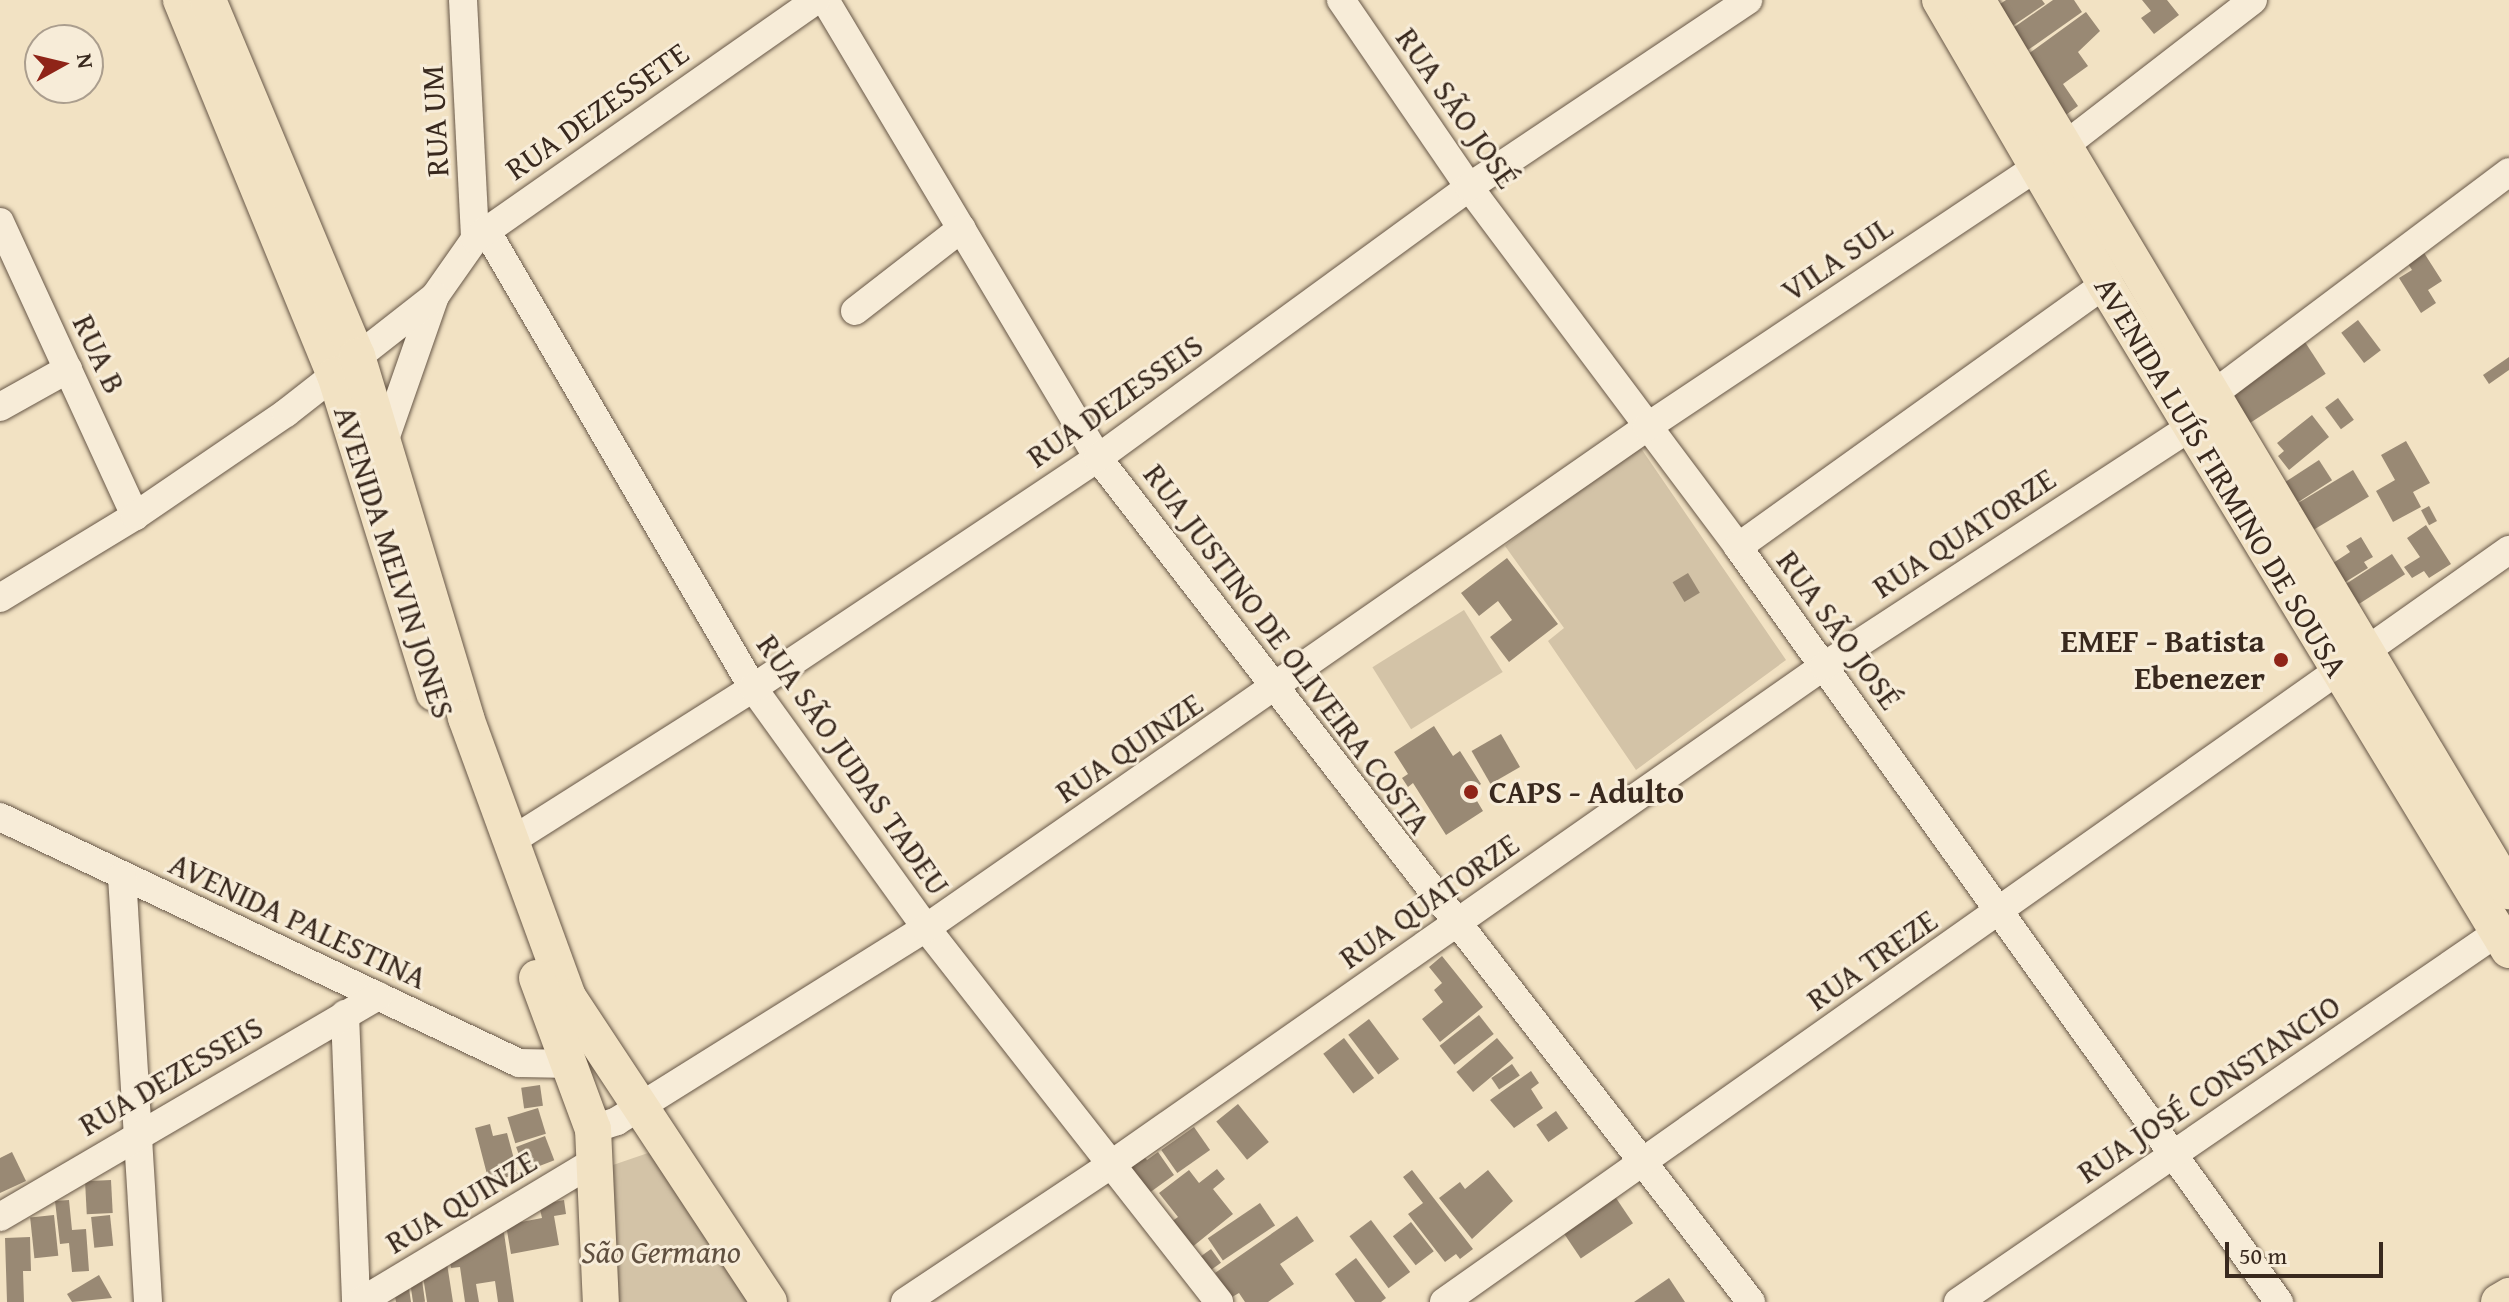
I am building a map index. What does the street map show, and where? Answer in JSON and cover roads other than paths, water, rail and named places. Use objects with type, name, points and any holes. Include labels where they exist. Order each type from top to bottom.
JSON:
[{"type":"main road","name":"AVENIDA MELVIN JONES","points":[[181,0],[346,366],[385,439],[466,718],[568,997],[769,1302]]},
{"type":"main road","name":"AVENIDA LUÍS FIRMINO DE SOUSA","points":[[1940,0],[2050,157],[2203,410],[2351,662],[2504,941]]},
{"type":"main road","name":"AVENIDA LUÍS FIRMINO DE SOUSA","points":[[1977,0],[2105,284],[2203,410]]},
{"type":"main road","name":"AVENIDA MELVIN JONES","points":[[219,8],[346,366],[486,845],[572,1064],[595,1145],[601,1302]]},
{"type":"main road","name":"AVENIDA LUÍS FIRMINO DE SOUSA","points":[[2351,662],[2509,891]]},
{"type":"main road","points":[[2499,1302],[2509,1296]]},
{"type":"street","name":"RUA UM","points":[[463,0],[480,234]]},
{"type":"street","name":"RUA DEZESSETE","points":[[0,598],[135,516],[346,366],[435,296],[480,234],[816,0]]},
{"type":"street","name":"RUA JUSTINO DE OLIVEIRA COSTA","points":[[825,0],[1098,458],[1273,690],[1751,1302]]},
{"type":"street","name":"RUA SÃO JOSÉ","points":[[1341,0],[1469,187],[1738,547],[2279,1302]]},
{"type":"street","name":"RUA DEZESSEIS","points":[[511,841],[753,688],[1098,458],[1469,187],[1748,0]]},
{"type":"street","points":[[2050,157],[2253,0]]},
{"type":"street","name":"VILA SUL","points":[[1647,427],[2050,157]]},
{"type":"street","name":"RUA QUATORZE","points":[[905,1302],[1109,1166],[1824,666],[2203,410],[2509,172]]},
{"type":"street","points":[[855,311],[962,228]]},
{"type":"street","name":"RUA B","points":[[2,232],[135,516]]},
{"type":"street","name":"RUA SÃO JUDAS TADEU","points":[[480,234],[753,688],[926,928],[1109,1166],[1219,1302]]},
{"type":"street","points":[[1738,547],[2105,284]]},
{"type":"street","name":"RUA DEZESSETE","points":[[385,439],[435,296]]},
{"type":"street","points":[[0,407],[68,369]]},
{"type":"street","name":"RUA QUINZE","points":[[358,1302],[595,1145],[637,1105],[926,928],[1273,690],[1647,427]]},
{"type":"street","name":"RUA TREZE","points":[[1444,1302],[2509,550]]},
{"type":"street","name":"AVENIDA PALESTINA","points":[[0,817],[519,1063],[572,1064]]},
{"type":"street","points":[[122,876],[148,1302]]},
{"type":"street","name":"RUA JOSÉ CONSTANCIO","points":[[1958,1302],[2172,1155],[2504,941]]},
{"type":"street","name":"RUA DEZESSEIS","points":[[0,1217],[378,996]]},
{"type":"street","points":[[345,1014],[358,1302]]},
{"type":"place","name":"EMEF - Batista Ebenezer","points":[[2281,660]]},
{"type":"place","name":"CAPS - Adulto","points":[[1471,792]]},
{"type":"park label","name":"São Germano","points":[[661,1252]]}]
